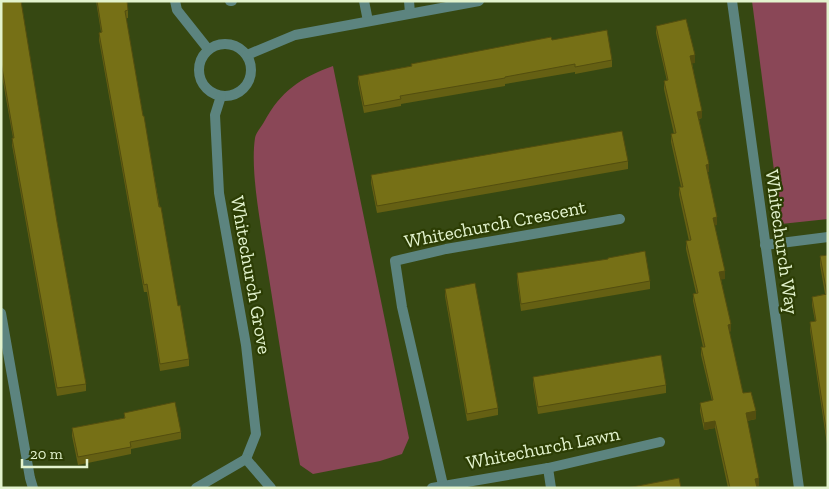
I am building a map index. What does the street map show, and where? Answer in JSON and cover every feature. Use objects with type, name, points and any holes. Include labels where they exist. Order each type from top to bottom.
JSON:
[{"type":"street","points":[[175,1],[177,10],[208,49]]},
{"type":"street","points":[[364,1],[368,21]]},
{"type":"street","points":[[409,1],[410,13]]},
{"type":"street","points":[[246,55],[295,35],[479,1]]},
{"type":"street","name":"Whitechurch Way","points":[[732,1],[799,488]]},
{"type":"street","points":[[224,43],[240,48],[246,55],[250,62],[251,71],[245,87],[238,93],[230,96],[213,94],[200,81],[199,64],[202,56],[208,49],[224,43]]},
{"type":"street","name":"Whitechurch Grove","points":[[221,96],[214,115],[219,193],[246,345],[256,434],[246,459]]},
{"type":"street","name":"Whitechurch Crescent","points":[[443,485],[402,307],[395,261],[446,249],[620,219]]},
{"type":"street","points":[[765,245],[828,238]]},
{"type":"street","points":[[1,313],[30,478],[34,488]]},
{"type":"street","name":"Whitechurch Lawn","points":[[432,488],[548,468],[660,442]]},
{"type":"street","points":[[196,488],[246,459],[271,488]]},
{"type":"street","points":[[548,468],[551,488]]},
{"type":"shaded area","points":[[752,1],[828,1],[828,219],[781,224]]},
{"type":"shaded area","points":[[333,66],[409,438],[402,454],[380,461],[313,474],[300,465],[295,439],[259,214],[254,151],[257,132],[277,102],[301,81]]},
{"type":"building","points":[[1,1],[21,1],[86,384],[57,388],[12,138],[14,138],[1,62]]},
{"type":"building","points":[[97,1],[127,1],[128,10],[125,11],[143,116],[189,359],[160,364],[147,284],[144,285],[99,33],[102,32]]},
{"type":"building","points":[[686,19],[695,55],[690,56],[702,111],[697,112],[709,164],[706,165],[717,217],[713,218],[725,271],[719,272],[731,324],[728,325],[743,393],[751,392],[756,411],[746,413],[759,478],[755,479],[757,488],[730,488],[715,421],[704,423],[700,403],[713,400],[701,347],[705,347],[693,294],[698,293],[686,241],[691,240],[679,187],[683,187],[671,134],[676,133],[664,81],[668,80],[656,26]]},
{"type":"building","points":[[607,30],[612,60],[575,67],[575,64],[400,96],[401,99],[364,106],[358,76],[551,37],[552,40]]},
{"type":"building","points":[[622,131],[628,161],[377,206],[371,175]]},
{"type":"building","points":[[645,251],[650,281],[521,304],[517,273],[608,259]]},
{"type":"building","points":[[828,255],[828,442],[810,322],[816,321],[812,297],[827,294],[820,256]]},
{"type":"building","points":[[475,283],[498,408],[467,414],[445,289]]},
{"type":"building","points":[[661,355],[666,385],[538,407],[533,377]]},
{"type":"building","points":[[175,402],[181,432],[130,442],[131,447],[78,457],[72,428],[125,418],[124,413]]},
{"type":"building","points":[[679,478],[681,488],[627,488]]}]
